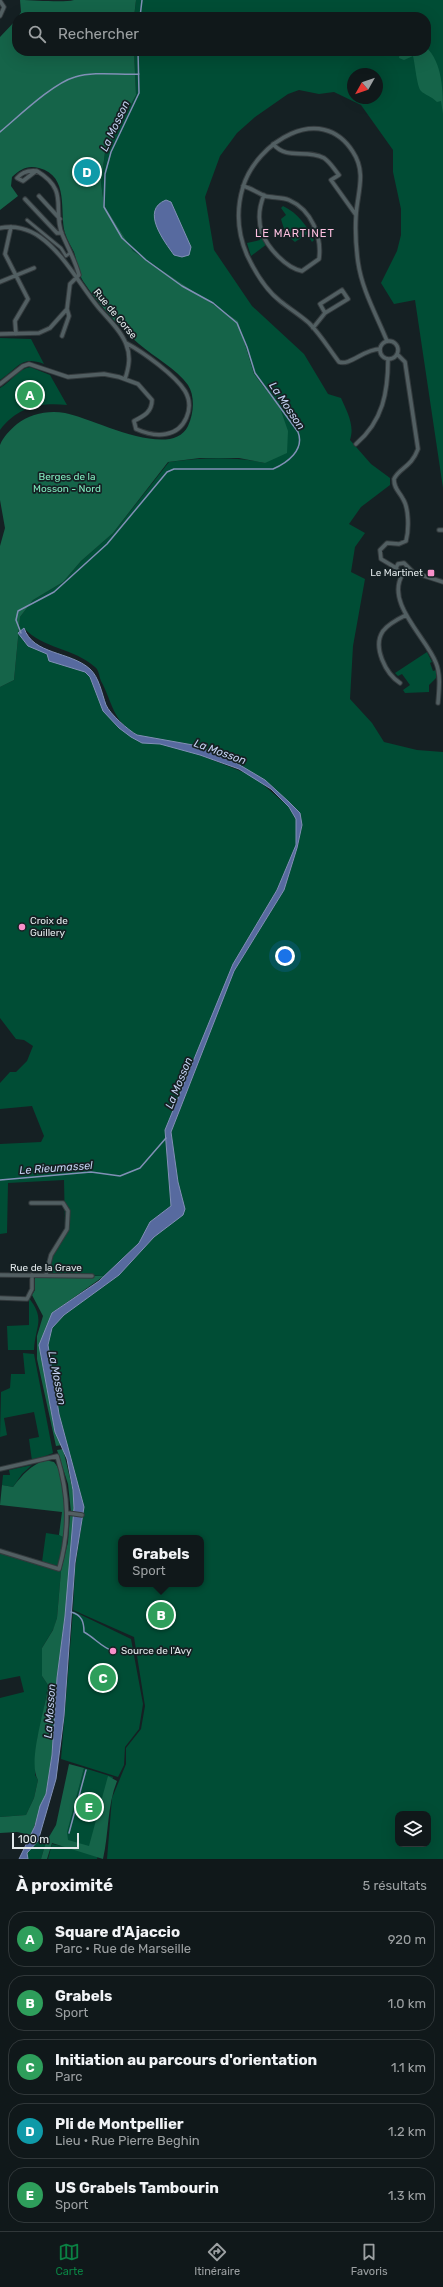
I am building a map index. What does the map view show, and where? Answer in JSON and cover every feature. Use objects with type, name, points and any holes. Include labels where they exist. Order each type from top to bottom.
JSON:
[{"type":"street","points":[[0,1],[4,9],[0,16]]},
{"type":"street","points":[[380,349],[367,351],[348,362],[338,362],[313,328],[273,295],[251,263],[243,242],[239,220],[243,186],[260,157],[273,144],[286,135],[303,129],[321,130],[342,140],[352,150],[360,171],[356,215],[356,246],[360,274],[368,299],[387,341]]},
{"type":"street","points":[[273,144],[280,152],[311,154],[329,162],[339,175],[331,180],[356,215]]},
{"type":"street","points":[[36,171],[23,181],[17,178],[29,170],[36,171],[47,177],[55,188],[60,206],[62,233],[71,252],[79,275],[70,284],[67,309],[69,316],[62,336]]},
{"type":"street","points":[[243,186],[264,195],[288,200],[304,211],[319,237],[319,259],[302,271],[290,268],[279,257],[262,233],[259,215],[264,195]]},
{"type":"street","points":[[39,196],[60,220]]},
{"type":"street","points":[[25,199],[57,233],[62,233]]},
{"type":"street","points":[[26,220],[61,248],[66,256],[71,252]]},
{"type":"street","points":[[11,227],[5,254],[28,299],[15,321],[16,334]]},
{"type":"street","name":"Rue de Corse","points":[[0,228],[11,227],[28,230],[40,237],[58,255],[126,343],[174,378],[185,392],[189,404],[186,419],[181,426],[168,434],[147,433],[136,429],[134,426],[134,421],[149,412],[152,406],[152,400],[138,384],[125,379]]},
{"type":"street","points":[[0,282],[13,275],[17,276],[34,268]]},
{"type":"street","points":[[313,328],[326,313],[348,299],[342,290],[320,304],[326,313]]},
{"type":"street","points":[[0,334],[16,334],[44,330],[55,323],[67,309]]},
{"type":"street","points":[[388,359],[383,356],[380,349],[382,344],[387,341],[395,343],[398,348],[397,354]]},
{"type":"street","points":[[0,384],[23,366],[29,364],[68,377],[110,374],[125,379],[130,365],[126,343]]},
{"type":"street","points":[[388,359],[397,354]]},
{"type":"street","points":[[397,354],[405,362],[418,449],[412,462],[398,473],[394,479],[395,490],[405,503],[407,536],[404,543],[387,543],[381,548],[379,553],[381,558],[397,567],[401,574],[398,589],[406,615],[437,664],[438,703]]},
{"type":"street","points":[[356,444],[367,433],[384,406],[388,384],[388,359]]},
{"type":"street","points":[[397,567],[404,563],[407,570],[443,582]]},
{"type":"street","points":[[401,574],[407,570]]},
{"type":"street","points":[[400,683],[395,679],[380,654],[381,636],[386,628],[406,615]]},
{"type":"street","points":[[31,1203],[63,1204],[68,1211],[67,1229],[52,1255],[46,1275]]},
{"type":"street","points":[[0,1298],[27,1299],[32,1289],[32,1275]]},
{"type":"street","name":"Rue de la Grave","points":[[0,1276],[92,1276]]},
{"type":"street","points":[[0,1469],[57,1456],[63,1474],[70,1514],[65,1546],[59,1569],[0,1551]]},
{"type":"street","points":[[70,1514],[82,1515]]},
{"type":"green space","points":[[20,0],[136,0],[135,12],[21,12]]},
{"type":"green space","points":[[136,0],[443,0],[443,488],[415,300],[394,304],[381,283],[397,251],[401,235],[401,209],[393,172],[393,150],[359,104],[383,104],[383,68],[347,68],[347,98],[334,92],[319,94],[299,90],[288,94],[255,117],[237,133],[220,156],[205,197],[214,250],[252,306],[304,354],[328,394],[341,398],[351,424],[352,429],[350,440],[371,464],[390,478],[390,485],[361,507],[349,524],[365,533],[355,547],[351,572],[365,579],[353,646],[350,699],[372,723],[384,742],[417,750],[443,752],[443,1859],[107,1859],[112,1798],[126,1764],[126,1748],[141,1729],[145,1706],[134,1637],[73,1610],[75,1569],[84,1507],[59,1414],[48,1345],[52,1327],[64,1315],[119,1275],[154,1237],[183,1214],[185,1209],[178,1182],[171,1132],[234,971],[284,890],[297,849],[302,825],[300,813],[265,780],[193,745],[137,735],[129,730],[114,711],[96,668],[78,656],[40,640],[24,628],[19,633],[20,617],[33,600],[63,582],[81,561],[113,533],[169,462],[217,458],[241,459],[265,463],[280,408],[254,374],[238,321],[133,251],[104,205],[101,183],[105,152],[136,95],[134,56],[431,56],[431,12],[135,12]]},
{"type":"green space","name":"Berges de la Mosson - Nord","points":[[12,24],[12,56],[134,56],[136,95],[105,152],[101,183],[104,205],[133,251],[238,321],[254,374],[280,408],[288,431],[287,453],[265,463],[239,458],[200,458],[168,462],[113,533],[81,561],[63,582],[33,600],[20,617],[14,680],[0,687],[0,546],[5,528],[0,500],[0,445],[3,439],[17,424],[33,415],[59,412],[78,416],[112,429],[149,439],[166,439],[179,436],[188,426],[192,416],[193,399],[188,385],[183,379],[172,368],[139,344],[124,330],[102,307],[81,278],[74,252],[68,241],[63,225],[59,187],[49,172],[31,167],[21,170],[12,177],[11,186],[18,196],[0,210],[0,37]]},
{"type":"green space","points":[[431,53],[436,61],[441,78],[443,114],[441,101],[437,102],[421,91],[417,80],[413,56],[431,56]]},
{"type":"green space","points":[[399,56],[413,56],[404,60],[399,58]]},
{"type":"green space","points":[[283,206],[302,220],[314,240],[312,242],[307,234],[295,242],[287,235],[281,219],[286,215],[281,208]]},
{"type":"green space","points":[[259,233],[267,244],[251,256],[247,243],[260,240]]},
{"type":"green space","points":[[0,338],[31,339],[44,364],[30,361],[24,362],[0,380]]},
{"type":"green space","points":[[30,367],[50,375],[67,405],[48,404],[30,408],[14,416],[0,430],[0,388],[22,370]]},
{"type":"green space","points":[[18,633],[33,647],[85,672],[90,677],[103,711],[142,743],[163,743],[200,755],[253,776],[289,807],[296,819],[296,845],[277,890],[233,964],[165,1130],[171,1206],[150,1222],[139,1243],[104,1276],[44,1273],[47,1260],[65,1228],[64,1180],[8,1183],[7,1233],[0,1234],[0,1144],[41,1142],[44,1136],[32,1106],[0,1109],[0,1083],[10,1072],[16,1072],[27,1061],[33,1046],[24,1040],[16,1039],[0,1018],[0,687],[14,680]]},
{"type":"green space","points":[[427,652],[432,662],[430,663],[433,671],[436,670],[436,678],[429,685],[429,692],[405,693],[403,690],[410,685],[402,674],[398,676],[395,673]]},
{"type":"green space","points":[[92,1276],[104,1276],[52,1313],[43,1367],[55,1432],[62,1445],[56,1446],[37,1359],[37,1336],[43,1316],[32,1295],[35,1290],[35,1277],[89,1278]]},
{"type":"green space","points":[[29,1298],[37,1312],[38,1318],[34,1350],[8,1350],[7,1326],[29,1325]]},
{"type":"green space","points":[[23,1353],[34,1354],[53,1453],[32,1461],[29,1439],[39,1437],[34,1412],[4,1418],[7,1435],[0,1437],[1,1392],[10,1388],[11,1374],[25,1374]]},
{"type":"green space","points":[[63,1449],[73,1491],[74,1512],[71,1512],[68,1484],[57,1450]]},
{"type":"green space","points":[[45,1460],[54,1462],[59,1469],[62,1478],[65,1498],[65,1538],[59,1535],[62,1512],[0,1505],[2,1485],[13,1487],[27,1471]]},
{"type":"green space","points":[[32,1465],[22,1474],[13,1487],[2,1485],[3,1475],[10,1475],[9,1470]]},
{"type":"green space","points":[[70,1515],[74,1516],[65,1616],[57,1678],[52,1755],[46,1794],[31,1835],[17,1832],[0,1833],[0,1817],[26,1815],[34,1798],[38,1780],[35,1772],[36,1748],[48,1685],[42,1676],[42,1648],[53,1630],[57,1618],[61,1571],[68,1542]]},
{"type":"green space","points":[[46,1533],[59,1535],[65,1538],[58,1566],[42,1562]]},
{"type":"green space","points":[[0,1553],[61,1571],[57,1618],[54,1628],[42,1648],[42,1676],[48,1685],[38,1735],[35,1775],[38,1780],[34,1798],[26,1815],[0,1817],[0,1698],[24,1692],[20,1676],[0,1680]]},
{"type":"green space","points":[[73,1611],[131,1639],[143,1704],[139,1729],[125,1747],[124,1765],[118,1777],[61,1759]]},
{"type":"green space","points":[[69,1764],[84,1768],[67,1832],[68,1840],[89,1846],[108,1776],[117,1781],[111,1800],[103,1859],[52,1843],[47,1859],[41,1859],[46,1842],[56,1825]]},
{"type":"green space","points":[[84,1768],[113,1777],[97,1859],[48,1859],[52,1844],[62,1846]]},
{"type":"green space","points":[[38,1840],[46,1842],[41,1859],[28,1859],[27,1853]]},
{"type":"water","points":[[166,200],[171,202],[191,247],[189,255],[182,257],[174,255],[156,226],[154,218],[155,211],[158,205]]},
{"type":"water","name":"La Mosson","points":[[24,628],[29,637],[35,643],[53,652],[82,663],[90,669],[98,681],[108,709],[133,733],[193,745],[228,758],[265,780],[300,813],[302,825],[297,848],[284,890],[234,971],[171,1132],[178,1182],[185,1209],[183,1215],[154,1237],[119,1275],[64,1315],[52,1328],[48,1345],[59,1414],[84,1507],[75,1563],[64,1716],[56,1779],[38,1841],[27,1853],[28,1859],[19,1859],[35,1826],[40,1806],[46,1794],[52,1755],[57,1678],[65,1616],[74,1508],[73,1490],[67,1459],[55,1432],[39,1345],[52,1313],[99,1281],[139,1243],[150,1222],[171,1206],[165,1130],[233,964],[277,890],[296,845],[296,819],[289,807],[271,789],[239,769],[200,755],[160,744],[142,743],[131,737],[119,728],[103,711],[90,677],[85,672],[49,661],[47,654],[28,646],[18,633]]},
{"type":"waterway","name":"La Mosson","points":[[141,12],[142,0]]},
{"type":"waterway","name":"La Mosson","points":[[21,633],[16,620],[18,611],[54,592],[107,544],[167,472],[174,469],[273,469],[289,459],[297,450],[299,445],[300,439],[298,432],[255,373],[247,347],[237,323],[213,303],[182,286],[146,260],[122,238],[104,207],[105,174],[111,152],[139,93],[138,56]]},
{"type":"waterway","points":[[0,132],[46,93],[66,80],[90,74],[139,74]]},
{"type":"waterway","name":"Le Rieumassel","points":[[0,1180],[91,1172],[120,1176],[140,1168],[166,1138]]},
{"type":"waterway","points":[[71,1612],[75,1613],[82,1619],[84,1632],[113,1651]]},
{"type":"waterway","points":[[69,1833],[86,1770]]},
{"type":"place","name":"Pli de Montpellier","points":[[87,172]]},
{"type":"place","name":"Square d'Ajaccio","points":[[30,395]]},
{"type":"place","name":"Le Martinet","points":[[431,573]]},
{"type":"place","name":"Croix de Guillery","points":[[22,927]]},
{"type":"place","name":"Grabels","points":[[161,1615]]},
{"type":"place","name":"Source de l'Avy","points":[[113,1651]]},
{"type":"place","name":"Initiation au parcours d'orientation","points":[[103,1678]]},
{"type":"place","name":"US Grabels Tambourin","points":[[89,1807]]},
{"type":"district","name":"LE MARTINET","points":[[295,233]]}]
